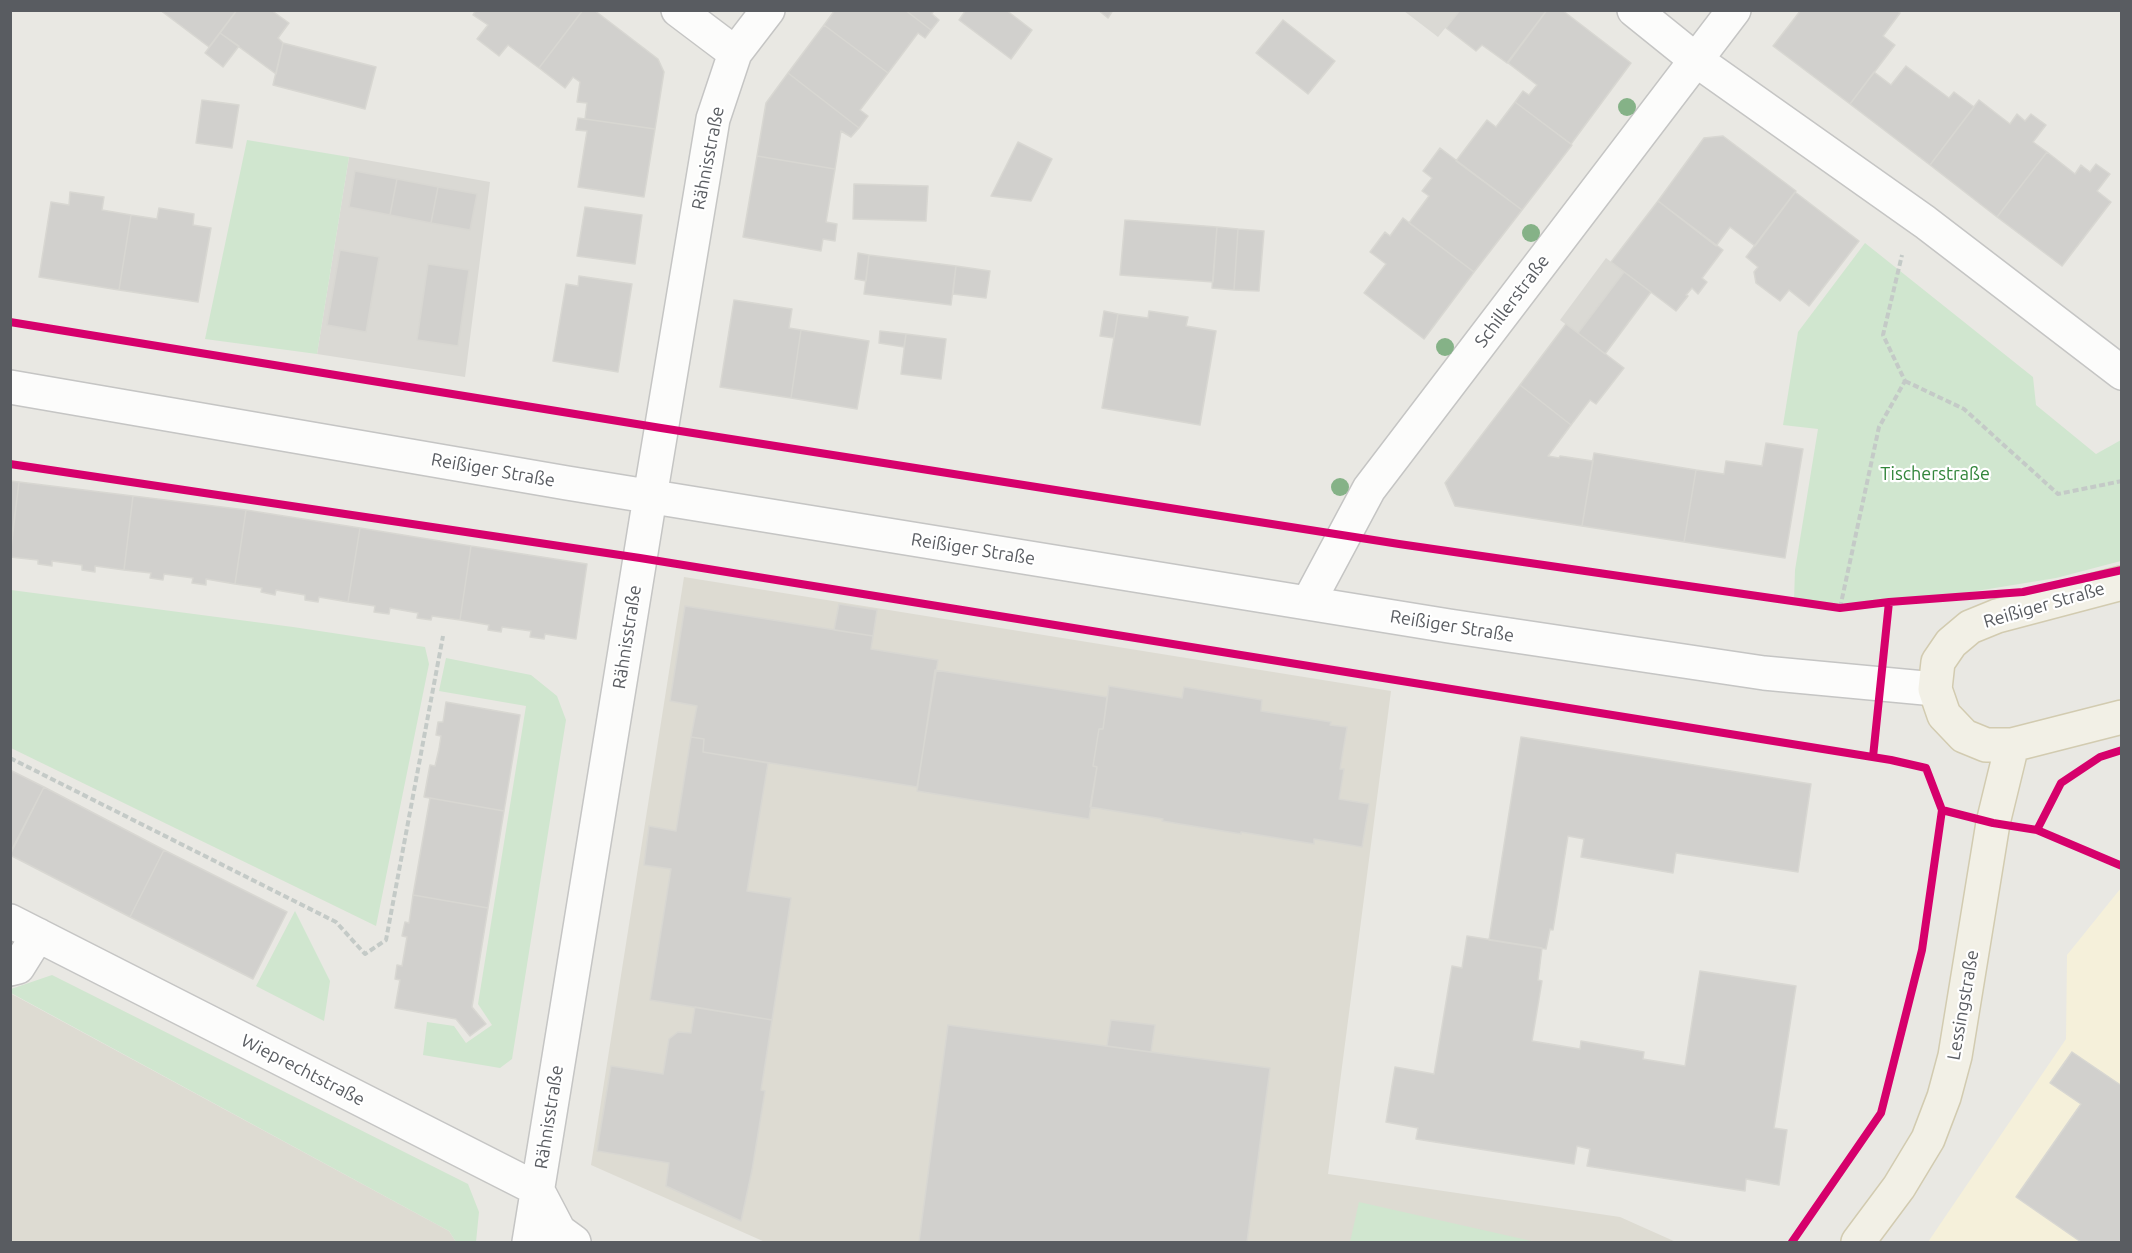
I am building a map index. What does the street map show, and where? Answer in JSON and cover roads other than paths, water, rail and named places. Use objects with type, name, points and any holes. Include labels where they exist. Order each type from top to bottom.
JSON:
[{"type":"main road","name":"Reißiger Straße","points":[[2121,583],[1997,616],[1970,627],[1951,643],[1938,662],[1935,689],[1944,715],[1964,736],[1986,745],[2012,745],[2121,717]]},
{"type":"main road","name":"Lessingstraße","points":[[1858,1242],[1899,1187],[1928,1139],[1944,1097],[1954,1056],[1993,823],[2012,745]]},
{"type":"street","points":[[678,10],[735,53]]},
{"type":"street","name":"Rähnisstraße","points":[[529,1242],[713,119],[735,53],[768,10]]},
{"type":"street","points":[[1634,10],[1696,60],[1925,222],[2121,373]]},
{"type":"street","name":"Schillerstraße","points":[[1308,603],[1369,489],[1734,10]]},
{"type":"street","name":"Reißiger Straße","points":[[11,388],[650,497],[1308,603],[1764,673],[1935,689]]},
{"type":"street","points":[[10,969],[18,966],[24,928]]},
{"type":"street","name":"Wieprechtstraße","points":[[24,928],[537,1189]]},
{"type":"street","points":[[537,1189],[559,1231],[574,1242]]},
{"type":"park label","name":"Tischerstraße","points":[[1935,474]]}]
